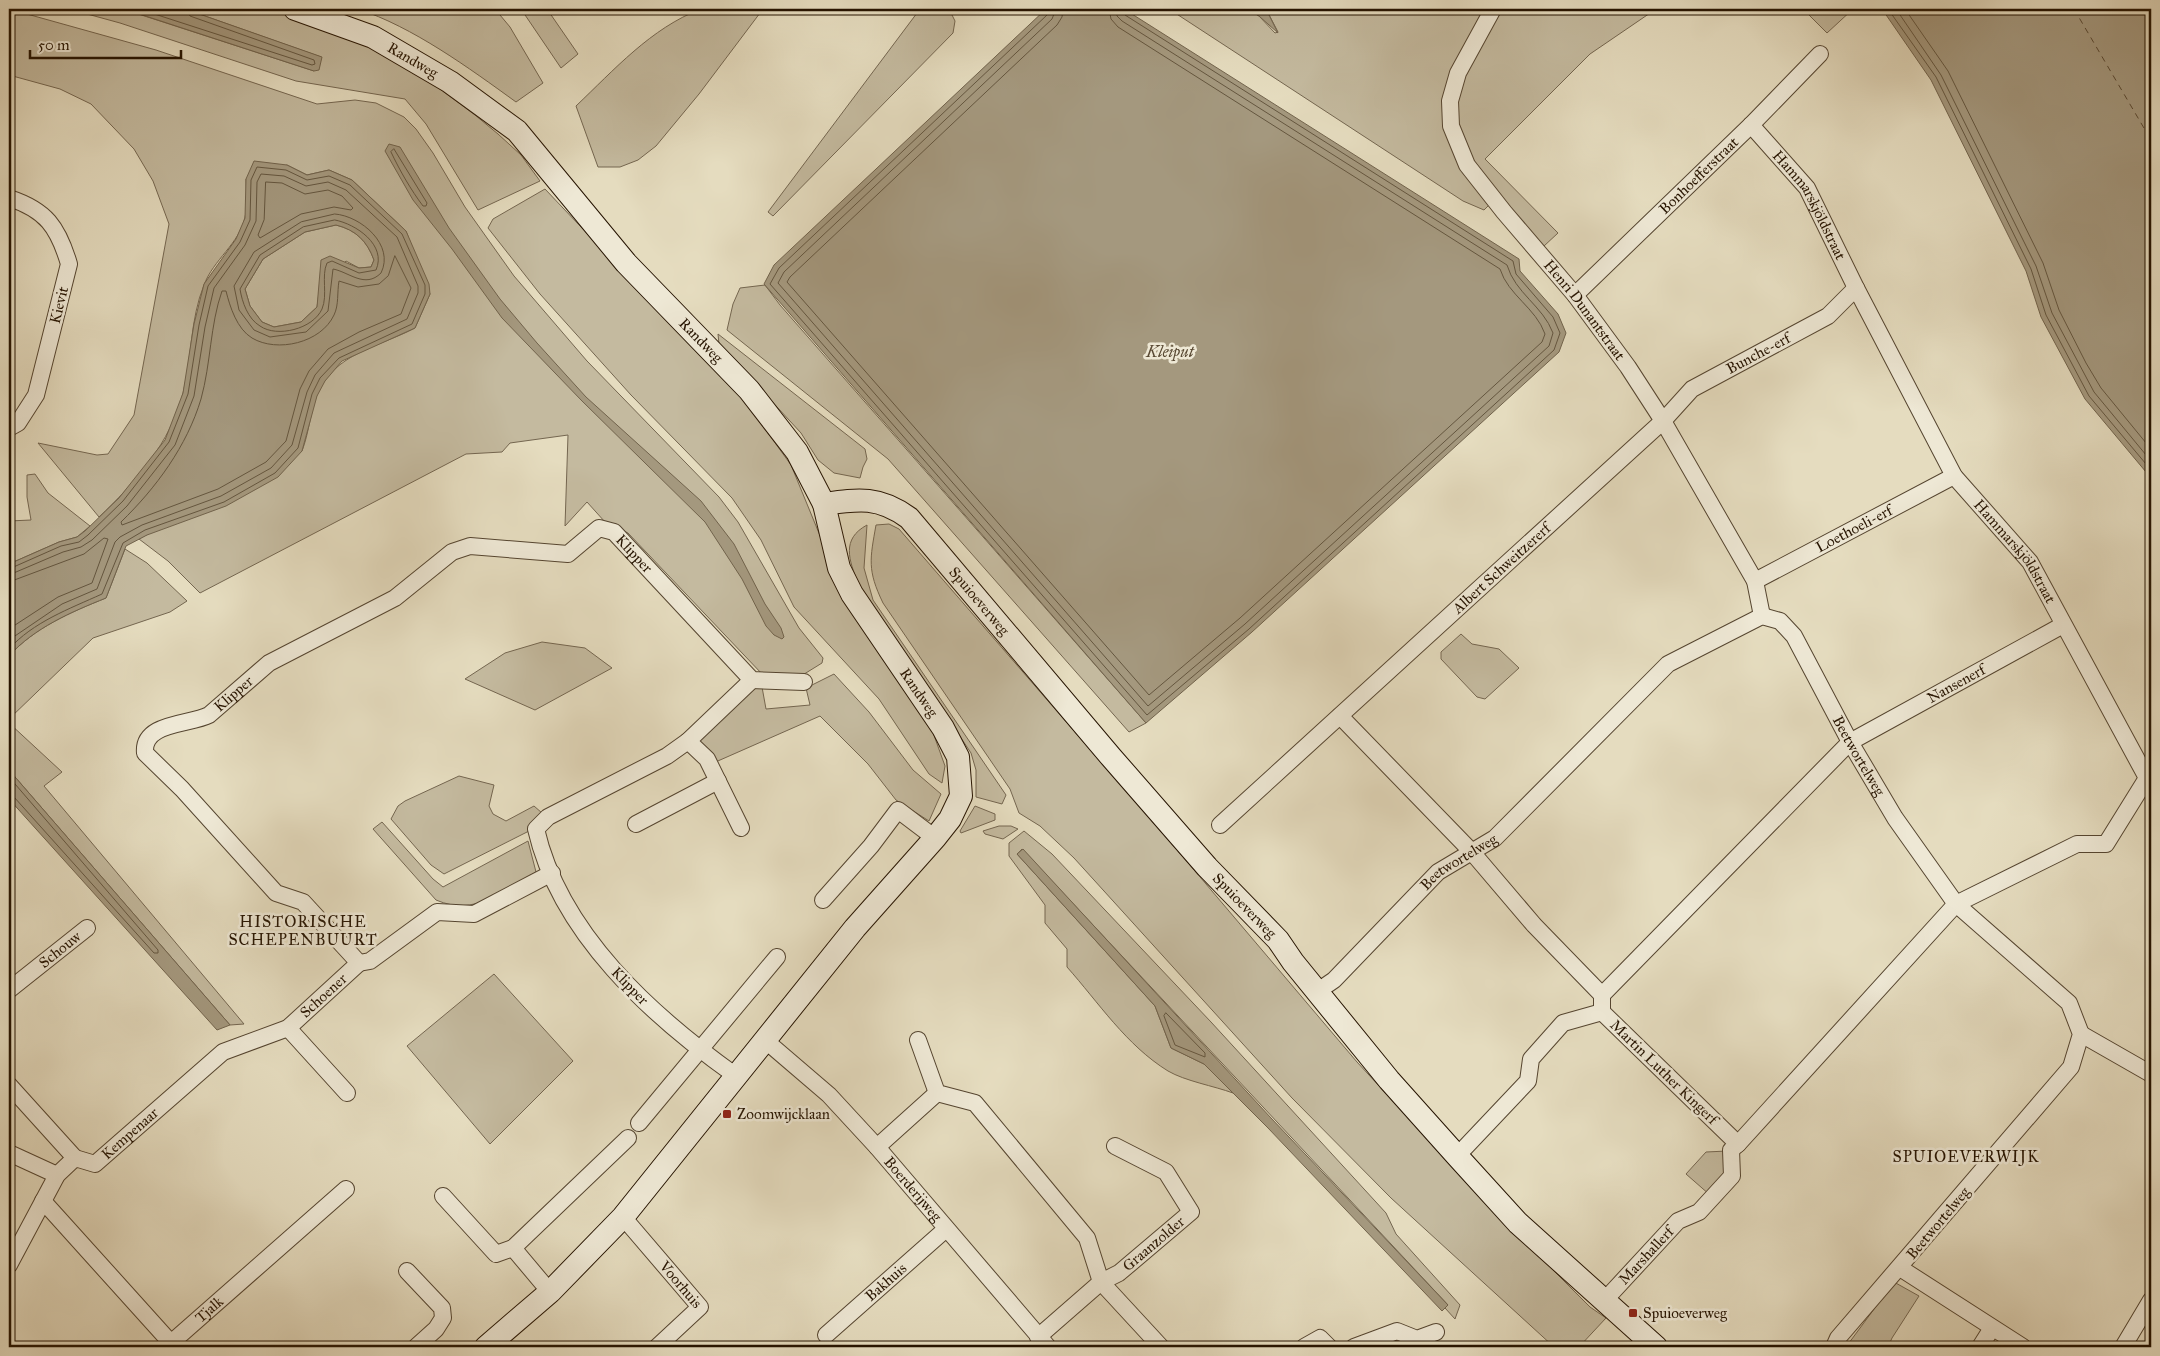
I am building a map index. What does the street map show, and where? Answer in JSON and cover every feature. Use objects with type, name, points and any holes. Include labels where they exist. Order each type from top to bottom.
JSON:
[{"type":"street","name":"Randweg","points":[[295,9],[373,37],[450,82],[517,132],[626,263],[756,397],[797,452],[824,504],[839,568],[852,594],[943,728],[958,758],[961,796],[950,819],[935,838]]},
{"type":"street","name":"Henri Dunantstraat","points":[[1493,9],[1458,73],[1450,101],[1451,126],[1467,165],[1504,212],[1575,295],[1628,367],[1663,421],[1755,581],[1762,616]]},
{"type":"street","name":"Bonhoefferstraat","points":[[1575,295],[1751,125],[1820,54]]},
{"type":"street","name":"Hammarskjöldstraat","points":[[1751,125],[1807,188],[1856,288],[1954,476],[2030,562],[2147,778],[2106,844],[2077,844],[1956,904]]},
{"type":"street","name":"Kievit","points":[[9,198],[30,205],[50,221],[63,246],[69,264],[36,395],[18,424],[9,428]]},
{"type":"street","name":"Bunche-erf","points":[[1663,421],[1692,389],[1828,316],[1856,288]]},
{"type":"street","name":"Albert Schweitzererf","points":[[1220,825],[1663,421]]},
{"type":"street","name":"Loethoeli-erf","points":[[1755,581],[1954,476]]},
{"type":"street","name":"Spuioeverweg","points":[[824,504],[868,500],[892,506],[909,518],[1111,758],[1207,867],[1278,940],[1389,1080],[1457,1156],[1518,1223],[1656,1347]]},
{"type":"street","name":"Klipper","points":[[359,963],[304,902],[276,893],[182,789],[145,753],[144,746],[149,737],[164,727],[202,719],[209,715],[270,663],[395,598],[452,552],[470,546],[568,554],[599,528],[614,532],[752,680],[688,741],[667,756],[548,817],[536,830],[540,846],[576,923],[601,955],[656,1013],[700,1051],[736,1076]]},
{"type":"street","name":"Beetwortelweg","points":[[1318,991],[1334,980],[1438,872],[1495,838],[1668,664],[1762,616],[1780,621],[1794,636],[1850,742],[1895,818],[1956,904],[2069,1003],[2081,1034],[2071,1067],[1838,1338],[1834,1347]]},
{"type":"street","name":"Nansenerf","points":[[1850,742],[2063,625]]},
{"type":"street","points":[[752,680],[804,682]]},
{"type":"street","points":[[1340,716],[1471,851],[1534,925],[1602,995],[1850,742]]},
{"type":"street","points":[[688,741],[707,759],[741,828]]},
{"type":"street","points":[[636,824],[718,781]]},
{"type":"street","points":[[486,1347],[550,1292],[623,1218],[855,928],[935,838],[898,810],[871,846],[823,900]]},
{"type":"street","points":[[359,963],[370,960],[437,912],[474,914],[552,873]]},
{"type":"street","points":[[1738,1144],[1956,904]]},
{"type":"street","name":"Schouw","points":[[9,990],[87,928]]},
{"type":"street","points":[[638,1123],[777,957]]},
{"type":"street","name":"Schoener","points":[[262,1039],[288,1028],[359,963]]},
{"type":"street","name":"Martin Luther Kingerf","points":[[1602,995],[1602,1012],[1738,1144]]},
{"type":"street","points":[[1457,1156],[1528,1081],[1531,1059],[1563,1023],[1602,1012]]},
{"type":"street","name":"Schoener","points":[[288,1028],[347,1093]]},
{"type":"street","points":[[2081,1034],[2151,1074]]},
{"type":"street","name":"Kempenaar","points":[[74,1158],[95,1164],[223,1052],[262,1039]]},
{"type":"street","points":[[877,1147],[937,1093],[918,1040]]},
{"type":"street","name":"Boerderijweg","points":[[766,1041],[828,1095],[877,1147],[1043,1342]]},
{"type":"street","points":[[9,1085],[74,1158],[57,1175],[9,1265]]},
{"type":"street","name":"Graanzolder","points":[[937,1093],[975,1103],[1087,1238],[1101,1282],[1161,1347]]},
{"type":"street","points":[[443,1196],[496,1254],[513,1248],[628,1138]]},
{"type":"street","name":"Marshallerf","points":[[1604,1301],[1678,1221],[1699,1212],[1732,1176],[1731,1150],[1738,1144]]},
{"type":"street","name":"Graanzolder","points":[[1043,1342],[1101,1282],[1119,1273],[1191,1212],[1166,1172],[1115,1146]]},
{"type":"street","points":[[9,1153],[57,1175]]},
{"type":"street","name":"Tjalk","points":[[42,1201],[171,1342],[346,1189]]},
{"type":"street","name":"Voorhuis","points":[[623,1218],[700,1307],[657,1347]]},
{"type":"street","name":"Bakhuis","points":[[826,1335],[946,1229]]},
{"type":"street","points":[[513,1248],[550,1292]]},
{"type":"street","points":[[1900,1268],[2023,1347]]},
{"type":"street","points":[[407,1271],[442,1308],[443,1318],[436,1329],[416,1347]]},
{"type":"street","points":[[2123,1347],[2151,1300]]},
{"type":"street","points":[[1980,1347],[1992,1328]]},
{"type":"street","points":[[1354,1347],[1397,1331],[1416,1339],[1436,1332]]},
{"type":"street","points":[[1304,1347],[1320,1338],[1330,1347]]},
{"type":"shaded area","points":[[9,9],[156,50],[317,104],[355,100],[376,103],[404,117],[416,129],[433,153],[465,207],[514,276],[587,361],[719,497],[738,522],[799,628],[823,658],[822,663],[801,676],[763,675],[628,533],[605,522],[587,502],[565,526],[568,435],[510,443],[502,452],[466,454],[200,593],[168,561],[139,539],[302,451],[317,395],[334,369],[359,353],[415,328],[430,294],[406,231],[352,180],[329,170],[307,175],[287,165],[246,179],[246,208],[242,226],[238,235],[208,276],[199,298],[186,380],[170,428],[150,461],[126,490],[99,517],[38,443],[97,455],[108,454],[134,415],[169,224],[153,181],[134,149],[91,104],[60,89],[9,75]]},
{"type":"shaded area","points":[[69,9],[123,9],[314,71],[321,57],[185,9],[270,9],[288,13],[402,61],[498,134],[521,155],[540,181],[478,210],[426,124],[405,99],[296,81],[120,23]]},
{"type":"shaded area","points":[[358,9],[495,9],[510,27],[543,83],[516,102],[460,62],[420,37]]},
{"type":"shaded area","points":[[521,9],[547,9],[578,54],[561,68]]},
{"type":"shaded area","points":[[701,9],[763,9],[699,94],[656,146],[638,160],[620,167],[598,167],[576,106],[619,64],[649,39],[683,17]]},
{"type":"shaded area","points":[[920,9],[949,9],[955,21],[953,33],[773,216],[768,212]]},
{"type":"shaded area","points":[[1169,9],[1247,9],[1259,16],[1275,33],[1278,32],[1266,9],[1487,9],[1445,96],[1490,204],[1484,210],[1463,201]]},
{"type":"shaded area","points":[[1500,9],[1656,9],[1590,54],[1485,159],[1558,233],[1544,246],[1540,246],[1510,212],[1480,173],[1468,152],[1459,130],[1456,108],[1459,86],[1472,58]]},
{"type":"shaded area","points":[[1803,9],[1853,9],[1827,33]]},
{"type":"shaded area","points":[[545,189],[742,397],[791,465],[846,599],[931,727],[945,766],[942,783],[929,774],[879,699],[794,607],[761,540],[732,498],[631,395],[540,294],[488,228],[493,219]]},
{"type":"shaded area","points":[[336,225],[360,237],[368,247],[374,260],[371,267],[359,268],[346,261],[320,286],[317,307],[301,322],[274,327],[262,322],[250,306],[245,289],[263,259],[305,232]]},
{"type":"shaded area","points":[[765,285],[780,305],[1146,723],[1129,732],[888,459],[727,330],[733,304],[740,288]]},
{"type":"shaded area","points":[[718,334],[865,449],[867,459],[860,478],[834,473],[818,460],[801,433],[719,344]]},
{"type":"shaded area","points":[[35,474],[48,493],[90,526],[77,537],[59,542],[9,564],[9,521],[31,520],[27,497],[27,475]]},
{"type":"shaded area","points":[[889,524],[899,529],[1178,851],[1357,1062],[1493,1210],[1590,1307],[1606,1318],[1579,1347],[1554,1347],[1391,1198],[1292,1098],[1074,858],[1040,826],[1019,813],[1010,789],[883,603],[878,592],[872,573],[872,547],[876,525]]},
{"type":"shaded area","points":[[867,525],[864,568],[873,600],[1006,795],[1002,804],[976,797],[976,770],[971,753],[858,583],[850,558],[850,543],[853,537]]},
{"type":"shaded area","points":[[125,549],[147,563],[187,601],[170,612],[93,638],[9,719],[9,656],[41,629],[106,598]]},
{"type":"shaded area","points":[[1461,634],[1472,644],[1499,649],[1519,668],[1485,699],[1477,697],[1441,659],[1441,652]]},
{"type":"shaded area","points":[[542,642],[585,648],[612,668],[535,710],[465,679],[505,653]]},
{"type":"shaded area","points":[[834,674],[869,712],[913,770],[941,794],[929,821],[896,800],[868,764],[820,716],[711,764],[698,740],[753,688],[762,687],[766,709],[810,705],[806,688]]},
{"type":"shaded area","points":[[9,723],[62,772],[44,786],[244,1024],[230,1025],[9,770]]},
{"type":"shaded area","points":[[459,776],[494,785],[489,806],[493,814],[506,821],[534,806],[542,813],[529,831],[444,874],[431,865],[391,819],[398,806],[405,801]]},
{"type":"shaded area","points":[[975,806],[995,814],[995,820],[961,833],[960,831]]},
{"type":"shaded area","points":[[382,822],[433,879],[443,887],[528,841],[536,872],[500,894],[476,904],[450,904],[436,900],[373,829]]},
{"type":"shaded area","points":[[999,826],[1011,826],[1018,829],[1003,839],[985,834],[983,831]]},
{"type":"shaded area","points":[[1024,831],[1052,854],[1211,1022],[1386,1213],[1396,1234],[1460,1305],[1455,1319],[1445,1308],[1448,1305],[1022,849],[1017,854],[1155,1006],[1171,1048],[1204,1064],[1233,1093],[1191,1081],[1168,1071],[1139,1049],[1114,1023],[1067,967],[1067,949],[1045,923],[1045,905],[1009,856],[1009,843]]},
{"type":"shaded area","points":[[494,974],[573,1061],[490,1144],[407,1046]]},
{"type":"shaded area","points":[[1727,1151],[1729,1172],[1710,1195],[1686,1174],[1706,1152]]},
{"type":"shaded area","points":[[1894,1282],[1919,1296],[1888,1347],[1846,1347]]},
{"type":"water","points":[[124,9],[185,9],[322,57],[319,70],[314,71]]},
{"type":"water","name":"Kleiput","points":[[1046,9],[1124,9],[1519,259],[1520,271],[1558,314],[1566,333],[1559,352],[1252,632],[1146,723],[764,284],[774,265]]},
{"type":"water","points":[[1247,9],[1266,9],[1278,33],[1259,16]]},
{"type":"water","points":[[1882,9],[2151,9],[2151,478],[2085,399],[2041,317],[2026,271],[1931,80]]},
{"type":"water","points":[[389,144],[400,147],[449,228],[500,299],[537,343],[586,397],[701,501],[734,544],[765,604],[781,628],[784,637],[782,639],[774,635],[766,626],[742,579],[705,522],[582,401],[502,318],[452,249],[413,200],[385,151]]},
{"type":"water","points":[[254,161],[287,165],[307,175],[329,170],[352,180],[406,231],[429,284],[430,294],[415,328],[342,361],[325,381],[317,396],[302,451],[278,477],[226,506],[147,535],[126,546],[106,598],[41,629],[9,656],[9,564],[59,542],[77,537],[85,531],[119,498],[165,440],[183,393],[194,324],[204,284],[236,239],[245,218],[246,179]],"holes":[[[336,225],[355,233],[368,247],[374,260],[371,267],[359,268],[330,256],[321,260],[317,307],[301,322],[274,327],[262,322],[250,306],[245,289],[263,259],[305,232]]]},
{"type":"water","points":[[9,770],[230,1025],[217,1030],[9,799]]},
{"type":"water","points":[[1023,849],[1271,1118],[1448,1305],[1442,1311],[1268,1128],[1204,1064],[1171,1048],[1155,1006],[1017,854]]},
{"type":"ferry route","points":[[2074,9],[2151,140]]},
{"type":"place","name":"Zoomwijcklaan","points":[[727,1114]]},
{"type":"place","name":"Spuioeverweg","points":[[1633,1313]]},
{"type":"district","name":"HISTORISCHE SCHEPENBUURT","points":[[303,930]]},
{"type":"district","name":"SPUIOEVERWIJK","points":[[1966,1156]]}]
